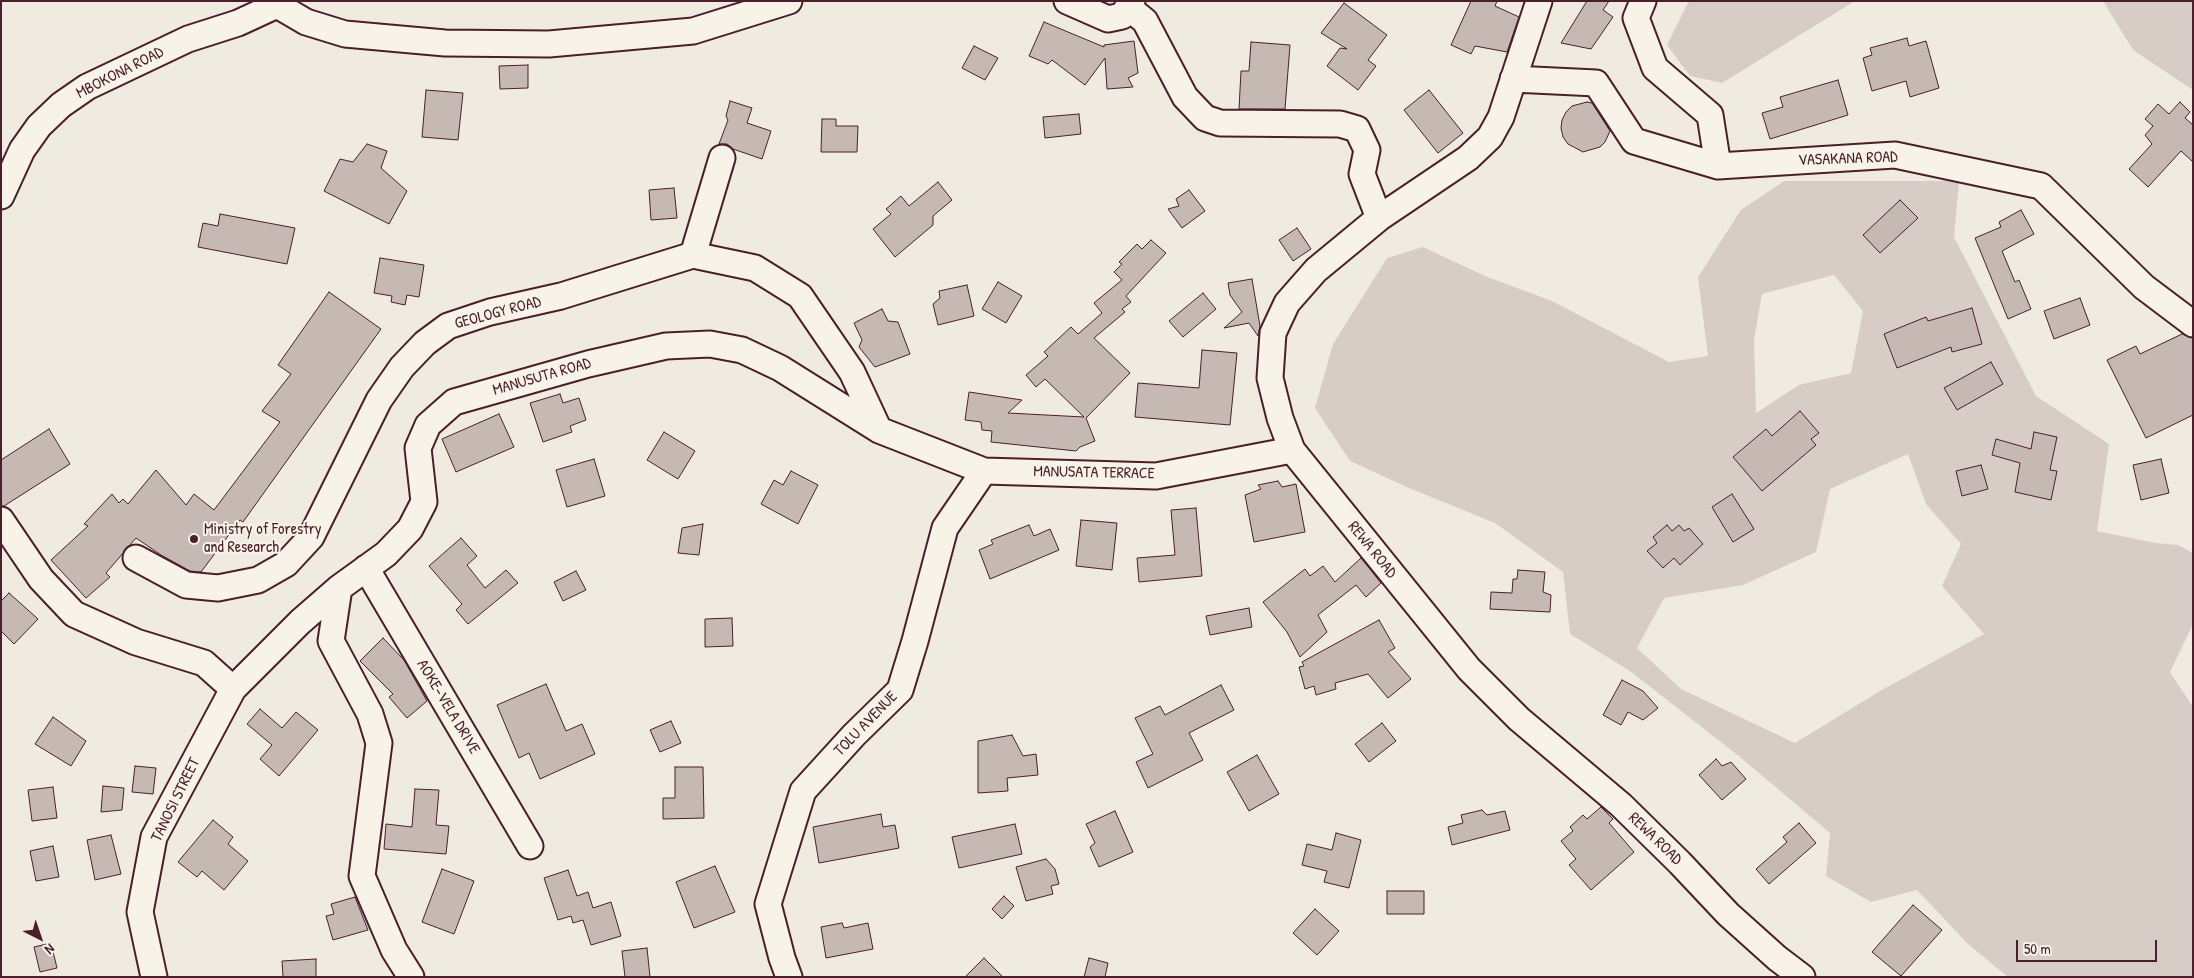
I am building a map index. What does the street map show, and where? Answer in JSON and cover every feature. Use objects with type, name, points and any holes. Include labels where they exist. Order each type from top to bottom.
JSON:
[{"type":"street","points":[[279,3],[306,22],[345,34],[445,43],[549,44],[693,31],[789,1]]},
{"type":"street","points":[[1067,1],[1108,19],[1122,16],[1130,5],[1145,21],[1185,97],[1205,118],[1220,123],[1340,124],[1357,129],[1368,150],[1362,174],[1380,218]]},
{"type":"street","name":"REWA ROAD","points":[[1539,1],[1501,117],[1490,137],[1468,158],[1380,218],[1316,270],[1288,303],[1273,332],[1270,378],[1280,418],[1292,450],[1469,669],[1519,719],[1621,805],[1728,914],[1777,958],[1802,977]]},
{"type":"street","points":[[1644,1],[1636,18],[1655,68],[1710,115],[1718,166]]},
{"type":"street","name":"MBOKONA ROAD","points":[[1,196],[22,150],[39,126],[61,105],[88,87],[188,39],[238,23],[279,3]]},
{"type":"street","name":"VASAKANA ROAD","points":[[1513,79],[1596,83],[1634,141],[1718,166],[1895,155],[2041,186],[2144,287],[2193,324]]},
{"type":"street","points":[[693,255],[722,158]]},
{"type":"street","name":"GEOLOGY ROAD","points":[[136,558],[186,585],[218,588],[258,580],[286,564],[311,537],[379,400],[402,367],[425,343],[448,326],[490,312],[561,296],[693,255],[755,268],[800,296],[852,372],[880,430]]},
{"type":"street","name":"MANUSUTA ROAD","points":[[233,689],[300,622],[338,588],[386,554],[410,529],[424,502],[418,448],[428,424],[454,402],[570,368],[666,346],[710,344],[742,350],[780,368],[880,430],[984,471]]},
{"type":"street","name":"MANUSATA TERRACE","points":[[984,471],[1156,476],[1292,450]]},
{"type":"street","name":"TOLU AVENUE","points":[[789,977],[768,904],[803,792],[854,735],[900,690],[945,528],[984,471]]},
{"type":"street","points":[[1,520],[41,579],[74,614],[136,642],[204,663],[233,689]]},
{"type":"street","name":"AOKE-VELA DRIVE","points":[[366,568],[530,846]]},
{"type":"street","points":[[338,588],[331,641],[370,714],[379,743],[362,876],[394,950],[411,977]]},
{"type":"street","name":"TANOSI STREET","points":[[154,977],[140,912],[154,837],[233,689]]},
{"type":"shaded area","points":[[1689,1],[1855,1],[1722,83],[1690,76],[1667,45]]},
{"type":"shaded area","points":[[2103,1],[2193,1],[2193,90],[2133,50]]},
{"type":"shaded area","points":[[1784,181],[1959,181],[1954,237],[2036,396],[2109,444],[2097,531],[2155,543],[2178,545],[2193,553],[2193,624],[2170,672],[2193,707],[2193,977],[2008,977],[1968,944],[1917,890],[1871,902],[1826,876],[1830,833],[1740,757],[1630,671],[1570,634],[1563,572],[1495,523],[1409,488],[1350,461],[1315,408],[1333,344],[1387,258],[1423,247],[1485,276],[1552,301],[1669,362],[1708,356],[1698,277],[1741,210]],"holes":[[[1834,275],[1863,311],[1851,373],[1799,385],[1756,413],[1754,340],[1762,294]],[[1908,454],[1926,504],[1961,544],[1942,586],[1984,634],[1880,691],[1795,743],[1681,689],[1637,648],[1664,598],[1743,585],[1816,552],[1830,489]]]},
{"type":"building","points":[[1471,1],[1497,1],[1495,6],[1519,17],[1507,52],[1475,46],[1471,54],[1451,45]]},
{"type":"building","points":[[1587,1],[1609,1],[1603,10],[1613,17],[1591,49],[1561,43]]},
{"type":"building","points":[[1344,3],[1387,35],[1368,60],[1376,66],[1358,90],[1327,66],[1340,48],[1347,49],[1321,33]]},
{"type":"building","points":[[1044,22],[1104,47],[1104,45],[1134,41],[1138,73],[1128,78],[1133,87],[1107,89],[1105,58],[1085,85],[1052,60],[1048,64],[1029,56]]},
{"type":"building","points":[[1907,38],[1909,46],[1926,41],[1939,88],[1910,97],[1906,81],[1872,91],[1863,58],[1872,55],[1870,48]]},
{"type":"building","points":[[1251,42],[1290,45],[1285,109],[1239,109],[1241,71],[1249,71]]},
{"type":"building","points":[[974,46],[998,58],[985,80],[962,68]]},
{"type":"building","points":[[528,65],[528,88],[500,89],[499,66]]},
{"type":"building","points":[[1838,80],[1848,115],[1770,139],[1762,113],[1783,107],[1780,97]]},
{"type":"building","points":[[426,90],[463,93],[458,140],[422,137]]},
{"type":"building","points":[[1429,90],[1463,133],[1438,153],[1404,110]]},
{"type":"building","points":[[730,101],[752,108],[747,123],[771,131],[762,159],[733,149],[727,144],[719,144],[728,120],[726,116]]},
{"type":"building","points":[[1587,102],[1592,103],[1610,131],[1605,142],[1600,147],[1583,152],[1568,144],[1563,137],[1561,128],[1566,112],[1572,106]]},
{"type":"building","points":[[2180,102],[2190,112],[2185,118],[2193,125],[2193,162],[2181,151],[2148,187],[2129,169],[2152,144],[2145,135],[2153,126],[2145,119],[2158,104],[2169,114]]},
{"type":"building","points":[[1079,114],[1081,134],[1045,138],[1043,117]]},
{"type":"building","points":[[822,119],[836,119],[836,126],[858,126],[857,152],[821,152]]},
{"type":"building","points":[[367,144],[387,151],[381,168],[407,191],[389,224],[324,191],[340,159],[353,162]]},
{"type":"building","points":[[938,182],[952,200],[933,216],[933,225],[895,257],[873,229],[891,214],[886,209],[901,196],[909,206]]},
{"type":"building","points":[[674,188],[677,218],[651,220],[649,190]]},
{"type":"building","points":[[1189,190],[1205,211],[1182,228],[1168,209],[1179,206],[1176,199]]},
{"type":"building","points":[[1900,200],[1918,218],[1880,253],[1863,235]]},
{"type":"building","points":[[2021,210],[2034,234],[2002,251],[2015,282],[2019,280],[2031,309],[2008,319],[1975,238],[2001,227],[1999,222]]},
{"type":"building","points":[[220,214],[295,228],[287,264],[198,247],[203,223],[218,226]]},
{"type":"building","points":[[1297,228],[1311,249],[1293,261],[1279,240]]},
{"type":"building","points":[[1151,240],[1166,253],[1126,296],[1131,302],[1122,309],[1125,312],[1094,338],[1130,373],[1086,418],[1095,441],[1080,447],[1076,451],[991,442],[992,431],[982,430],[981,422],[965,420],[969,392],[1022,400],[1008,413],[1084,417],[1045,379],[1036,387],[1026,375],[1048,356],[1044,352],[1071,327],[1078,334],[1102,313],[1094,303],[1122,280],[1114,272],[1122,264],[1119,262],[1137,244],[1142,249]]},
{"type":"building","points":[[380,258],[424,265],[419,297],[407,295],[405,305],[391,302],[392,296],[374,293]]},
{"type":"building","points":[[1252,279],[1260,326],[1258,336],[1249,323],[1224,328],[1242,312],[1230,295],[1228,283]]},
{"type":"building","points":[[998,282],[1022,296],[1006,323],[982,309]]},
{"type":"building","points":[[967,285],[974,316],[938,325],[933,304],[940,298],[939,291]]},
{"type":"building","points":[[329,292],[381,329],[243,522],[240,520],[201,572],[190,571],[136,538],[106,573],[110,577],[86,598],[51,560],[88,526],[84,524],[112,494],[119,503],[123,499],[128,504],[156,470],[186,505],[194,494],[214,510],[280,422],[262,411],[291,374],[278,365]]},
{"type":"building","points":[[1203,293],[1216,309],[1183,337],[1169,321]]},
{"type":"building","points":[[2080,298],[2090,325],[2054,339],[2044,311]]},
{"type":"building","points":[[1972,308],[1982,344],[1952,352],[1951,347],[1897,368],[1884,334],[1926,317],[1928,321]]},
{"type":"building","points":[[882,309],[888,321],[898,322],[910,354],[875,367],[859,347],[862,340],[854,323]]},
{"type":"building","points":[[2182,334],[2193,338],[2193,415],[2146,438],[2107,360],[2136,346],[2140,354]]},
{"type":"building","points":[[1202,350],[1237,353],[1230,425],[1135,417],[1138,383],[1199,388]]},
{"type":"building","points":[[1991,362],[2003,384],[1957,410],[1944,388]]},
{"type":"building","points":[[560,394],[563,403],[579,398],[586,420],[570,426],[572,432],[543,442],[530,403]]},
{"type":"building","points":[[1800,411],[1819,433],[1811,439],[1816,445],[1762,491],[1733,457],[1766,429],[1772,436]]},
{"type":"building","points":[[499,414],[514,447],[456,472],[442,439]]},
{"type":"building","points":[[49,429],[70,464],[4,506],[1,506],[1,460]]},
{"type":"building","points":[[664,432],[695,451],[678,479],[647,460]]},
{"type":"building","points":[[2034,432],[2057,437],[2050,470],[2057,471],[2051,500],[2015,492],[2020,463],[1992,455],[1996,439],[2031,449]]},
{"type":"building","points":[[594,459],[605,496],[567,507],[556,470]]},
{"type":"building","points":[[2161,459],[2169,493],[2141,500],[2133,465]]},
{"type":"building","points":[[1981,465],[1988,489],[1962,496],[1956,471]]},
{"type":"building","points":[[791,471],[818,485],[798,524],[761,504],[774,480],[783,485]]},
{"type":"building","points":[[1278,481],[1282,487],[1296,484],[1305,532],[1254,542],[1245,495],[1261,489],[1258,485]]},
{"type":"building","points":[[1732,494],[1754,529],[1733,542],[1712,507]]},
{"type":"building","points":[[1196,508],[1202,576],[1139,582],[1137,558],[1175,555],[1171,510]]},
{"type":"building","points":[[1081,520],[1117,523],[1112,570],[1076,566]]},
{"type":"building","points":[[703,524],[699,555],[678,553],[682,528]]},
{"type":"building","points":[[1029,525],[1034,536],[1050,529],[1059,550],[990,579],[979,550],[993,544],[991,540]]},
{"type":"building","points":[[1667,525],[1672,531],[1679,525],[1684,531],[1689,528],[1703,544],[1680,565],[1674,558],[1663,568],[1647,551],[1657,543],[1653,537]]},
{"type":"building","points":[[461,538],[477,556],[467,565],[485,588],[506,570],[518,583],[468,624],[456,610],[462,604],[429,566]]},
{"type":"building","points":[[1361,558],[1381,583],[1366,597],[1356,585],[1318,615],[1327,632],[1300,657],[1287,632],[1263,602],[1305,569],[1310,576],[1323,566],[1335,582]]},
{"type":"building","points":[[1518,570],[1545,572],[1543,592],[1551,595],[1550,612],[1490,609],[1491,592],[1512,593],[1513,579],[1517,579]]},
{"type":"building","points":[[576,571],[586,590],[563,601],[554,582]]},
{"type":"building","points":[[9,593],[38,619],[14,644],[1,631],[1,601]]},
{"type":"building","points":[[1249,608],[1252,627],[1210,635],[1206,616]]},
{"type":"building","points":[[732,618],[733,646],[705,647],[705,619]]},
{"type":"building","points":[[1379,620],[1395,648],[1388,652],[1411,679],[1388,698],[1368,674],[1335,683],[1336,689],[1316,695],[1314,686],[1305,689],[1299,667],[1304,666],[1302,662]]},
{"type":"building","points":[[383,638],[404,660],[427,701],[407,718],[389,697],[393,694],[360,661]]},
{"type":"building","points":[[1622,680],[1643,691],[1658,708],[1643,720],[1628,712],[1621,725],[1603,715]]},
{"type":"building","points":[[546,684],[566,731],[582,724],[595,754],[540,779],[529,753],[519,758],[497,705]]},
{"type":"building","points":[[1221,685],[1234,710],[1189,733],[1203,760],[1148,788],[1136,762],[1153,754],[1135,718],[1160,706],[1165,715]]},
{"type":"building","points":[[260,709],[282,728],[296,712],[318,730],[279,776],[260,759],[272,745],[247,724]]},
{"type":"building","points":[[53,717],[86,741],[71,766],[35,744]]},
{"type":"building","points":[[671,721],[681,743],[660,752],[650,730]]},
{"type":"building","points":[[1382,723],[1396,741],[1369,762],[1355,744]]},
{"type":"building","points":[[1012,735],[1023,756],[1036,754],[1038,775],[1007,778],[1008,791],[978,793],[978,741]]},
{"type":"building","points":[[1257,755],[1279,794],[1249,811],[1227,772]]},
{"type":"building","points":[[1716,759],[1722,766],[1731,762],[1746,779],[1722,800],[1699,775]]},
{"type":"building","points":[[135,766],[156,768],[153,794],[132,792]]},
{"type":"building","points":[[675,767],[703,767],[704,818],[663,819],[663,798],[675,798]]},
{"type":"building","points":[[103,786],[124,788],[122,810],[101,812]]},
{"type":"building","points":[[53,787],[57,818],[32,821],[28,790]]},
{"type":"building","points":[[415,789],[439,790],[436,825],[449,826],[446,854],[384,849],[386,824],[412,827]]},
{"type":"building","points":[[1601,807],[1613,819],[1609,823],[1634,852],[1591,890],[1569,865],[1576,859],[1561,841],[1573,831],[1570,827],[1583,815],[1587,819]]},
{"type":"building","points":[[1482,810],[1487,815],[1505,811],[1510,830],[1452,845],[1448,827],[1463,823],[1461,815]]},
{"type":"building","points":[[1115,811],[1133,852],[1099,867],[1090,847],[1095,843],[1086,824]]},
{"type":"building","points":[[881,814],[883,827],[895,825],[899,848],[819,863],[813,827]]},
{"type":"building","points":[[213,820],[233,837],[228,844],[248,861],[224,890],[202,871],[197,877],[178,862]]},
{"type":"building","points":[[1799,823],[1816,843],[1769,884],[1756,869],[1787,842],[1783,837]]},
{"type":"building","points":[[1015,824],[1022,854],[959,868],[952,837]]},
{"type":"building","points":[[1336,833],[1361,840],[1349,888],[1324,882],[1327,871],[1302,865],[1307,844],[1332,850]]},
{"type":"building","points":[[111,835],[121,874],[95,880],[87,840]]},
{"type":"building","points":[[53,846],[59,877],[36,881],[30,851]]},
{"type":"building","points":[[1046,859],[1055,869],[1059,884],[1051,886],[1053,894],[1026,901],[1016,867]]},
{"type":"building","points":[[715,866],[735,912],[694,928],[676,882]]},
{"type":"building","points":[[442,869],[474,881],[454,934],[422,922]]},
{"type":"building","points":[[568,870],[577,896],[588,892],[593,908],[611,902],[621,936],[591,945],[583,920],[573,923],[571,916],[558,920],[544,878]]},
{"type":"building","points":[[1387,891],[1424,891],[1424,914],[1387,914]]},
{"type":"building","points":[[1004,896],[1014,906],[1002,919],[992,909]]},
{"type":"building","points":[[355,897],[368,930],[333,940],[326,916],[334,914],[331,904]]},
{"type":"building","points":[[1913,905],[1942,930],[1901,976],[1872,952]]},
{"type":"building","points":[[1315,909],[1339,931],[1317,955],[1293,933]]},
{"type":"building","points":[[842,923],[844,928],[868,923],[873,949],[826,958],[821,927]]},
{"type":"building","points":[[51,943],[57,968],[40,972],[34,947]]},
{"type":"building","points":[[647,948],[650,977],[625,977],[622,951]]},
{"type":"building","points":[[984,958],[1003,977],[965,977]]},
{"type":"building","points":[[1089,958],[1108,963],[1105,977],[1084,977]]},
{"type":"building","points":[[316,959],[316,977],[283,977],[282,961]]},
{"type":"place","name":"Ministry of Forestry and Research","points":[[194,539]]}]
